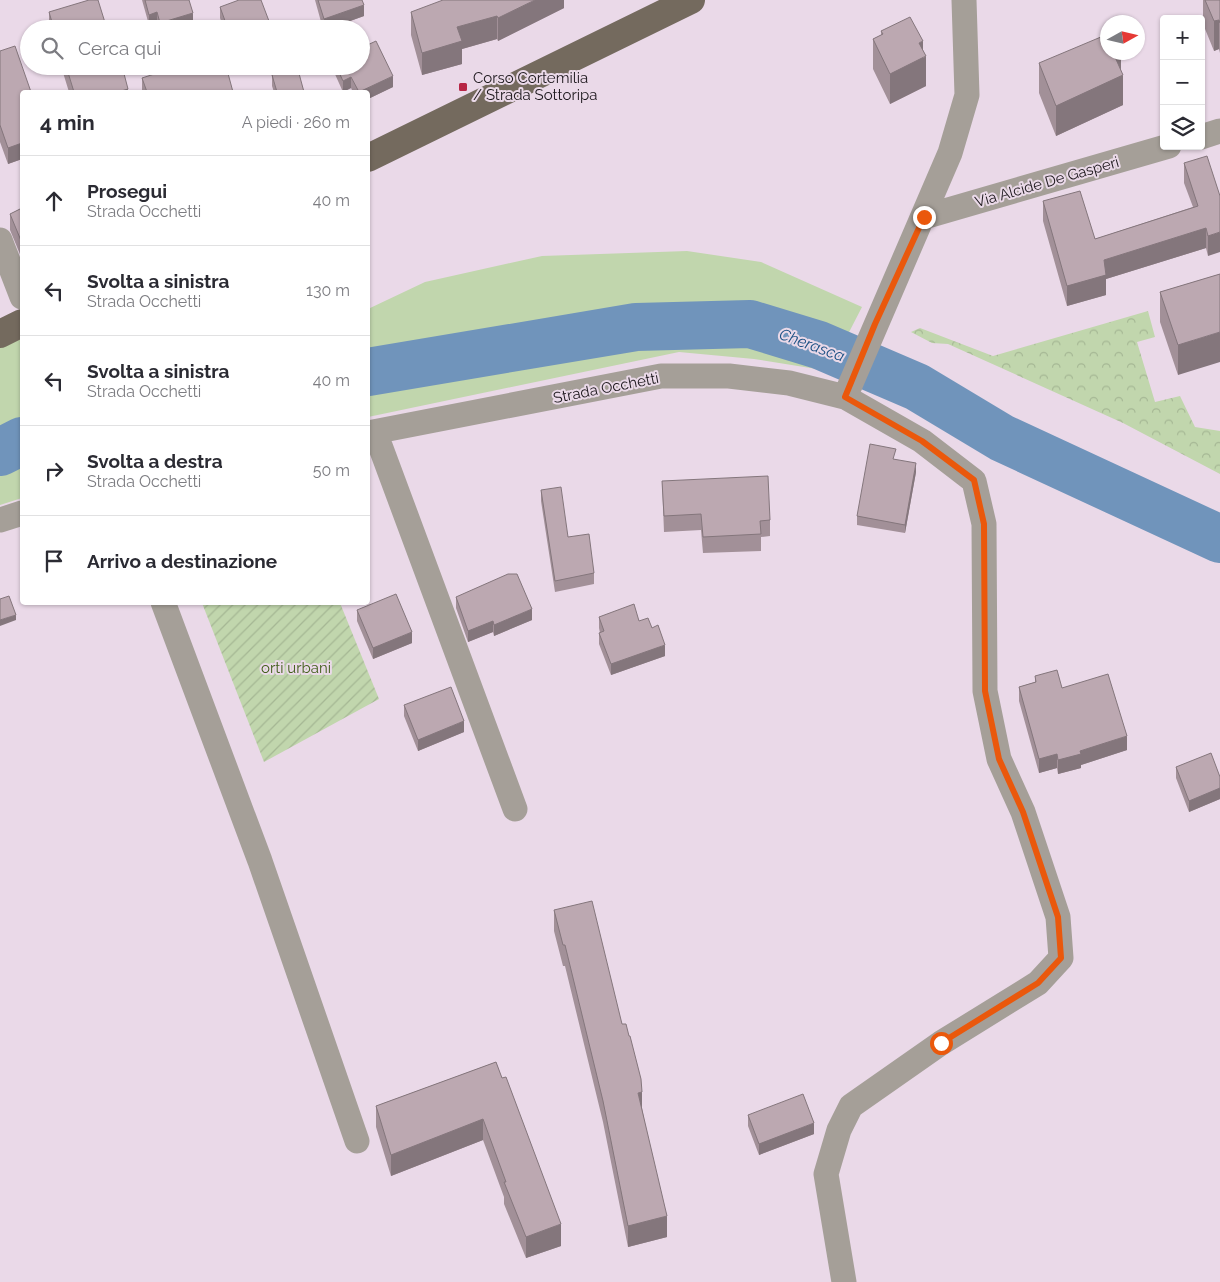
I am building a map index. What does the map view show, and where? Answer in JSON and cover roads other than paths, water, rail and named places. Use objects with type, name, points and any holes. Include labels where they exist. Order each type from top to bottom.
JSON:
[{"type":"main road","points":[[370,157],[691,0]]},
{"type":"main road","points":[[0,334],[20,324]]},
{"type":"street","points":[[845,397],[950,153],[967,95],[964,0]]},
{"type":"street","points":[[1205,136],[1220,132]]},
{"type":"street","name":"Via Alcide De Gasperi","points":[[924,217],[1160,149]]},
{"type":"street","points":[[0,240],[20,291]]},
{"type":"street","name":"Strada Occhetti","points":[[371,433],[661,376],[729,376],[789,383],[845,397],[922,441],[974,480],[984,524],[985,691],[999,759],[1023,812],[1058,917],[1061,958],[1038,983],[941,1043],[850,1106],[839,1130],[826,1174],[844,1282]]},
{"type":"street","points":[[371,433],[514,809]]},
{"type":"street","points":[[0,520],[20,514]]},
{"type":"street","points":[[164,605],[260,861],[357,1142]]},
{"type":"waterway","name":"Cherasca","points":[[370,372],[636,327],[750,324],[819,345],[917,387],[1002,438],[1220,539]]},
{"type":"waterway","name":"Cherasca","points":[[0,452],[20,442]]},
{"type":"place","name":"Corso Cortemilia / Strada Sottoripa","points":[[463,87]]},
{"type":"park label","name":"orti urbani","points":[[296,668]]}]
